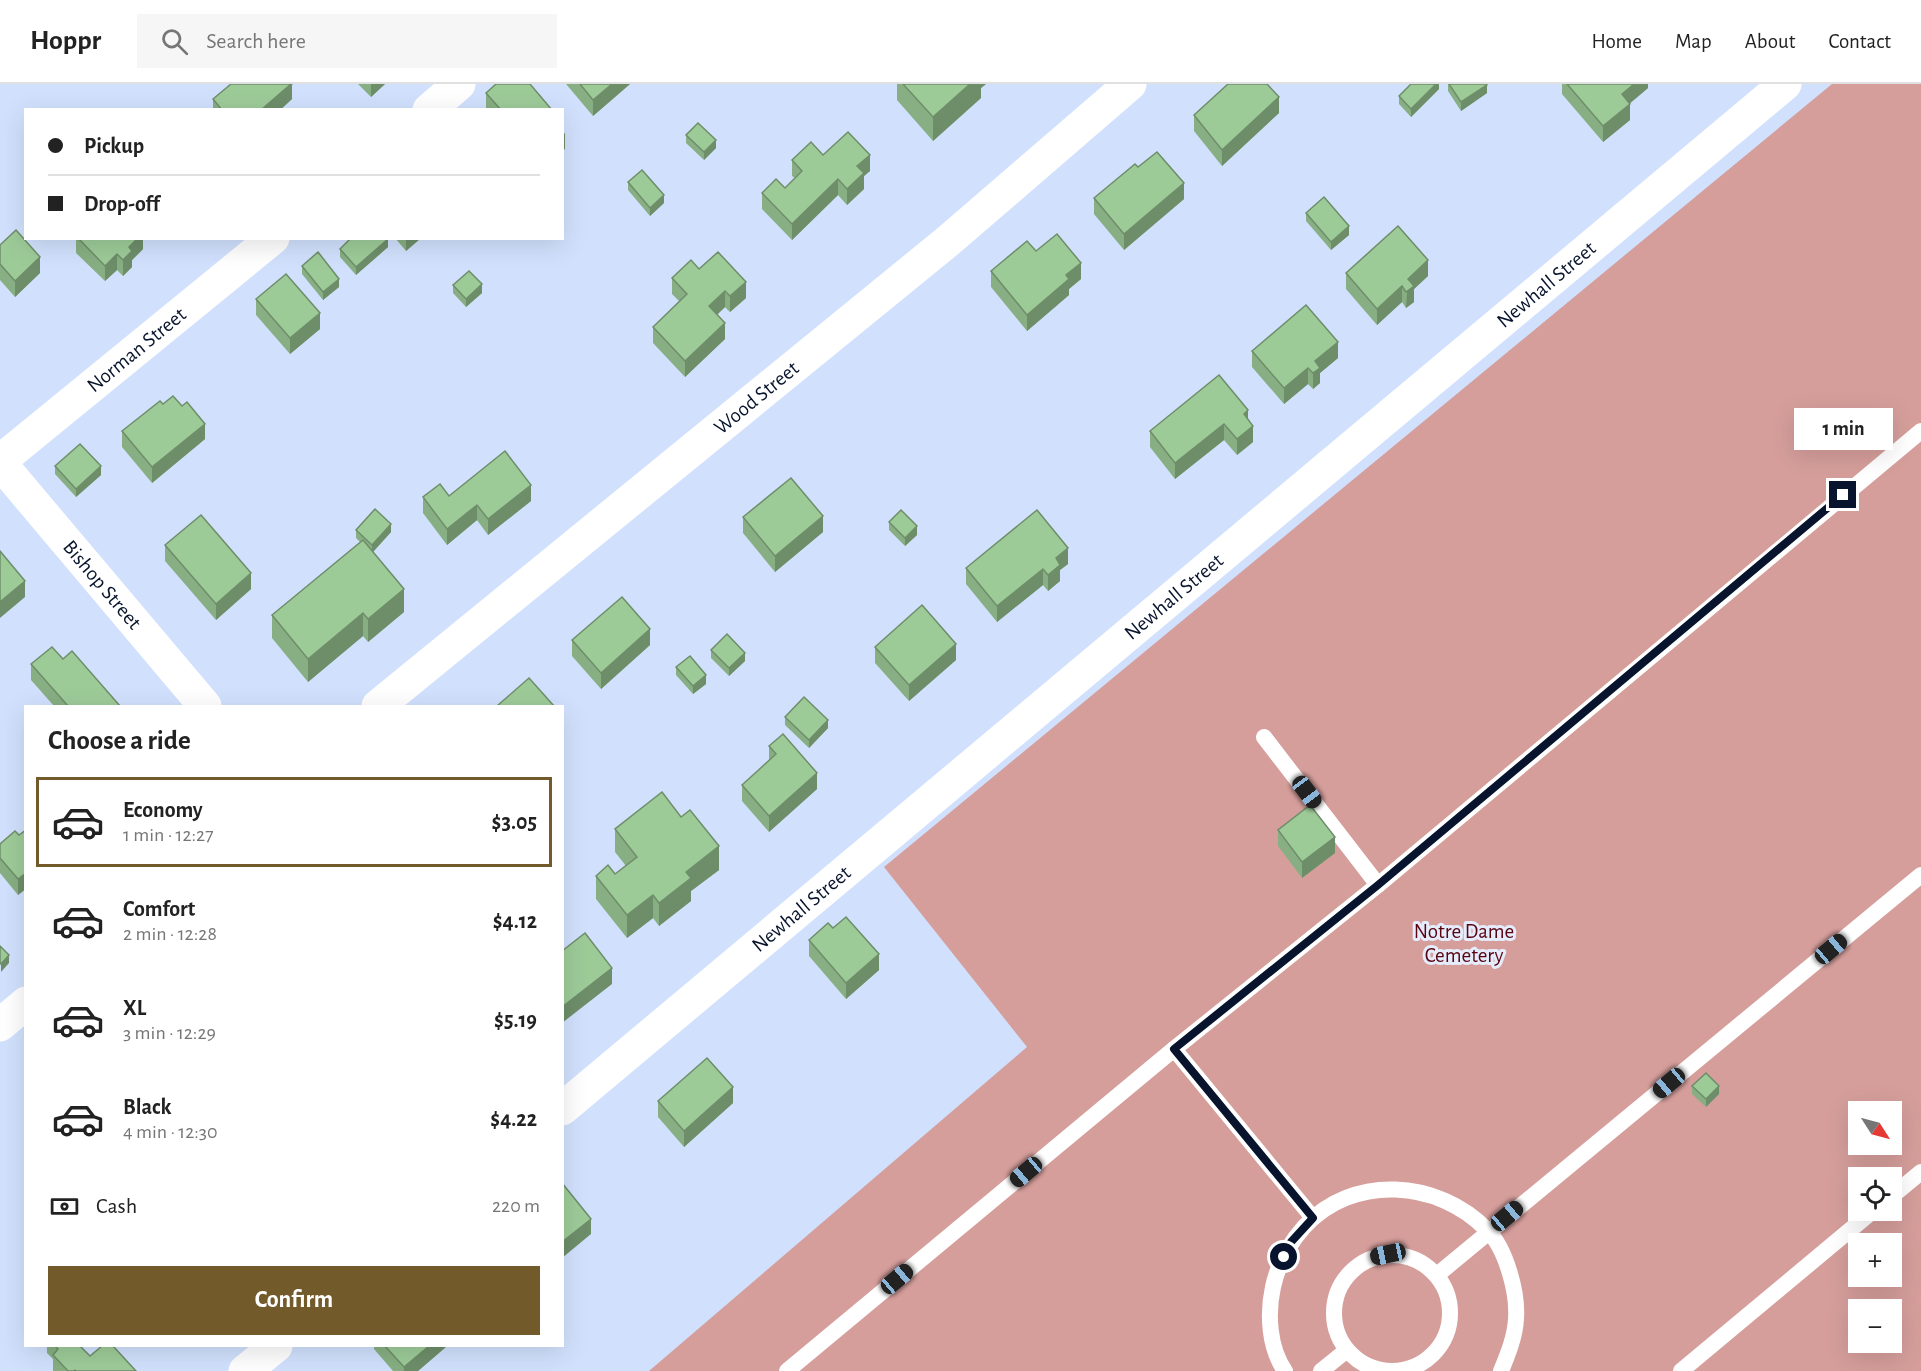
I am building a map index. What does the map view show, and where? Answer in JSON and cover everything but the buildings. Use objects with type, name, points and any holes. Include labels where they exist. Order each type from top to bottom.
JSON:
[{"type":"street","points":[[431,108],[459,84]]},
{"type":"street","name":"Wood Street","points":[[379,705],[948,241],[1130,84]]},
{"type":"street","name":"Newhall Street","points":[[564,1107],[1785,84]]},
{"type":"street","name":"Norman Street","points":[[0,462],[271,240]]},
{"type":"street","name":"Bishop Street","points":[[0,462],[204,705]]},
{"type":"street","points":[[0,1025],[24,1006]]},
{"type":"street","points":[[245,1371],[275,1347]]},
{"type":"lane","points":[[787,1371],[1174,1049],[1378,885],[1921,431]]},
{"type":"lane","points":[[1264,737],[1378,885]]},
{"type":"lane","points":[[1437,1275],[1921,874]]},
{"type":"lane","points":[[1174,1049],[1313,1218]]},
{"type":"lane","points":[[1902,1188],[1921,1172]]},
{"type":"lane","points":[[1284,1371],[1271,1335],[1269,1303],[1276,1271],[1291,1242],[1313,1218],[1341,1199],[1373,1190],[1407,1189],[1439,1197],[1468,1214],[1489,1231],[1506,1262],[1515,1290],[1516,1319],[1511,1348],[1501,1371]]},
{"type":"lane","points":[[1681,1371],[1861,1221]]},
{"type":"lane","points":[[1388,1254],[1407,1256],[1423,1263],[1437,1275],[1447,1293],[1451,1313],[1447,1333],[1437,1350],[1421,1363],[1402,1370],[1381,1370],[1362,1363],[1347,1350],[1338,1334],[1334,1316],[1335,1298],[1342,1281],[1355,1268],[1370,1258],[1388,1254]]},
{"type":"lane","points":[[1321,1371],[1347,1350]]},
{"type":"green space","name":"Notre Dame Cemetery","points":[[1832,84],[1921,84],[1921,1371],[649,1371],[1027,1047],[884,867]]},
{"type":"route","points":[[1284,1257],[1291,1242],[1313,1218],[1174,1049],[1378,885],[1843,495]]}]
